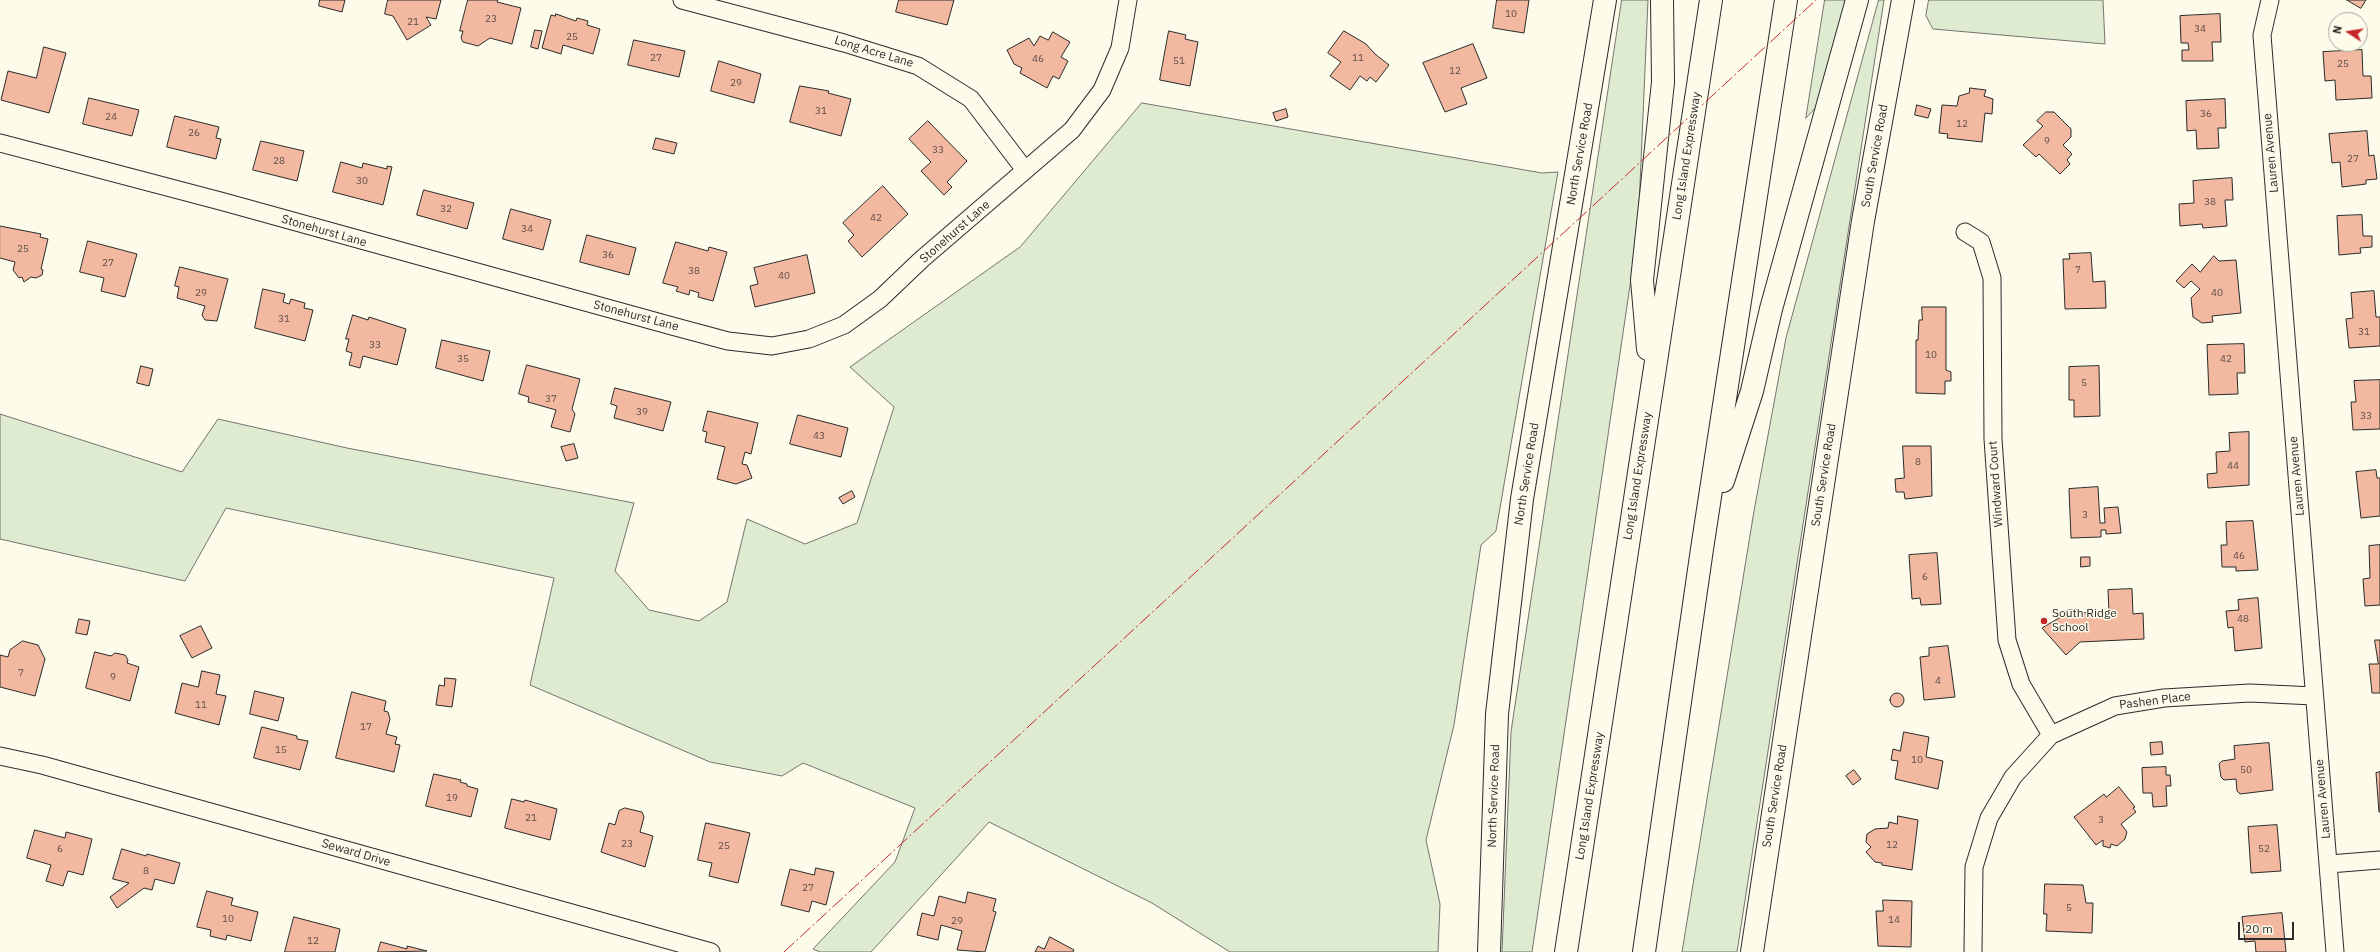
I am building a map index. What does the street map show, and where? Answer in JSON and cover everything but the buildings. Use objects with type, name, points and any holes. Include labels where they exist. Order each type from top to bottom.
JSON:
[{"type":"main road","name":"North Service Road","points":[[1489,952],[1496,714],[1522,499],[1605,0]]},
{"type":"main road","points":[[1652,385],[1642,280],[1662,82],[1662,0]]},
{"type":"main road","name":"Long Island Expressway","points":[[1566,952],[1710,0]]},
{"type":"main road","points":[[1644,952],[1702,548],[1786,0]]},
{"type":"main road","points":[[1702,548],[1752,391],[1775,294],[1857,0]]},
{"type":"main road","name":"South Service Road","points":[[1752,952],[1862,229],[1903,0]]},
{"type":"street","name":"Long Acre Lane","points":[[682,0],[844,43],[918,66],[971,99],[1025,170]]},
{"type":"street","name":"Stonehurst Lane","points":[[0,143],[224,202],[728,341],[772,346],[809,339],[844,325],[880,299],[1072,130],[1102,90],[1120,48],[1128,0]]},
{"type":"street","name":"Lauren Avenue","points":[[2270,0],[2262,35],[2335,952]]},
{"type":"street","name":"Windward Court","points":[[1965,232],[1981,242],[1992,278],[1992,439],[2007,640],[2021,684],[2051,735]]},
{"type":"street","name":"Pashen Place","points":[[1973,952],[1974,866],[1989,818],[2013,777],[2051,735],[2115,706],[2164,698],[2250,694],[2314,696]]},
{"type":"street","name":"Seward Drive","points":[[0,756],[50,768],[712,952]]},
{"type":"street","points":[[2329,864],[2380,860]]},
{"type":"green space","points":[[1622,0],[1648,0],[1638,231],[1532,952],[1502,952],[1511,732]]},
{"type":"green space","points":[[1825,0],[1847,0],[1819,104],[1806,118]]},
{"type":"green space","points":[[1879,0],[1884,0],[1737,952],[1682,952],[1754,511],[1786,338]]},
{"type":"green space","points":[[1929,0],[2103,0],[2105,44],[1933,29],[1926,16]]},
{"type":"green space","points":[[1142,103],[1542,173],[1558,172],[1496,531],[1481,545],[1454,725],[1426,840],[1440,904],[1438,952],[1230,952],[1152,903],[989,822],[871,952],[820,952],[813,949],[895,862],[915,808],[803,763],[782,776],[710,762],[530,685],[554,578],[226,508],[185,581],[0,539],[0,414],[182,472],[218,419],[347,448],[634,503],[615,571],[649,610],[699,621],[727,602],[747,519],[805,544],[857,523],[894,407],[850,367],[1020,247]]},
{"type":"power","points":[[784,952],[1816,0]]},
{"type":"place","name":"South Ridge School","points":[[2044,621]]}]
